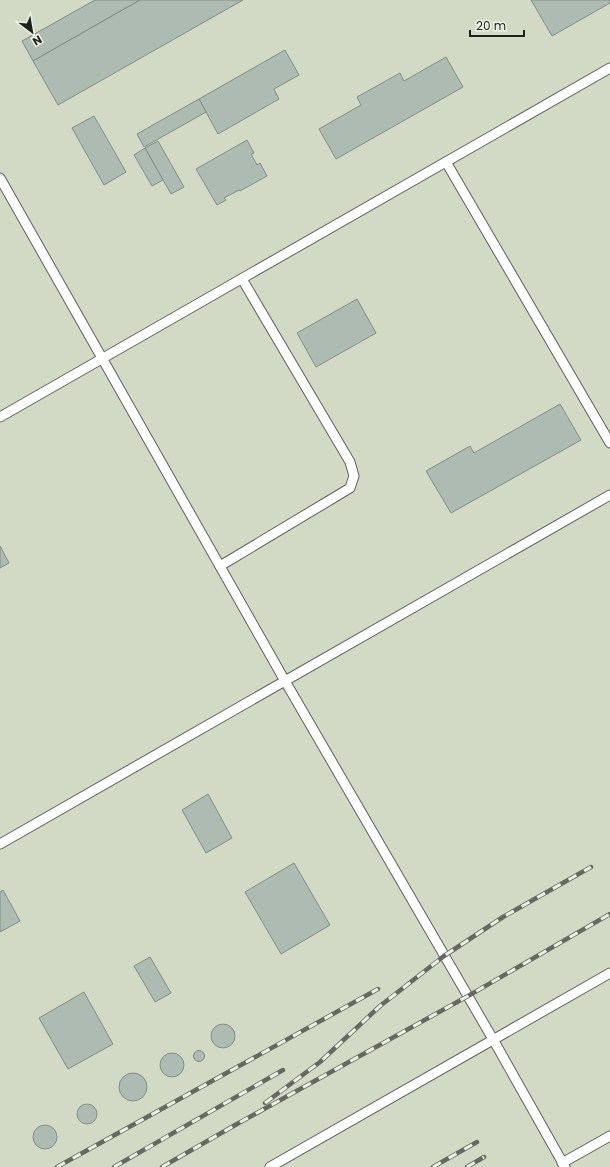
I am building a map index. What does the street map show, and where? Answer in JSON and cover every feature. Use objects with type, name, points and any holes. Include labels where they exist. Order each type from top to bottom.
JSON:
[{"type":"lane","points":[[0,417],[610,68]]},
{"type":"lane","points":[[446,162],[610,442]]},
{"type":"lane","points":[[0,178],[285,681],[494,1040],[563,1165],[610,1136]]},
{"type":"lane","points":[[220,566],[350,488],[354,476],[350,462],[242,279]]},
{"type":"lane","points":[[0,844],[610,495]]},
{"type":"lane","points":[[270,1167],[610,973]]},
{"type":"shaded area","points":[[0,0],[610,0],[610,1167],[0,1167]]},
{"type":"building","points":[[95,0],[140,0],[33,61],[22,41]]},
{"type":"building","points":[[140,0],[243,0],[58,105],[33,61]]},
{"type":"building","points":[[531,0],[610,0],[610,3],[552,36]]},
{"type":"building","points":[[285,50],[299,75],[274,89],[279,99],[218,134],[199,99]]},
{"type":"building","points":[[446,57],[463,87],[336,159],[319,129],[361,105],[357,97],[400,73],[404,81]]},
{"type":"building","points":[[199,99],[206,112],[144,147],[137,134]]},
{"type":"building","points":[[94,116],[126,172],[104,185],[72,128]]},
{"type":"building","points":[[247,140],[254,153],[251,154],[257,165],[260,163],[267,176],[224,198],[226,200],[217,205],[196,169]]},
{"type":"building","points":[[158,141],[184,187],[171,194],[145,148]]},
{"type":"building","points":[[145,148],[163,180],[152,186],[134,155]]},
{"type":"building","points":[[357,299],[376,333],[316,367],[297,333]]},
{"type":"building","points":[[560,404],[581,440],[451,513],[426,471],[470,446],[474,453]]},
{"type":"building","points":[[0,546],[9,563],[0,568]]},
{"type":"building","points":[[208,794],[232,838],[206,853],[182,810]]},
{"type":"building","points":[[294,863],[330,925],[281,954],[245,892]]},
{"type":"building","points":[[3,890],[20,921],[0,932],[0,892]]},
{"type":"building","points":[[150,957],[171,993],[155,1002],[134,966]]},
{"type":"building","points":[[84,992],[113,1044],[68,1069],[39,1018]]},
{"type":"building","points":[[218,1024],[228,1024],[235,1031],[235,1041],[228,1048],[218,1048],[211,1041],[211,1031]]},
{"type":"building","points":[[199,1050],[203,1052],[205,1056],[203,1060],[199,1062],[195,1060],[193,1056],[195,1052]]},
{"type":"building","points":[[167,1053],[177,1053],[184,1060],[184,1070],[177,1077],[167,1077],[160,1070],[160,1060]]},
{"type":"building","points":[[133,1073],[143,1077],[147,1087],[143,1097],[133,1101],[123,1097],[119,1087],[123,1077]]},
{"type":"building","points":[[87,1104],[94,1107],[97,1114],[94,1121],[87,1124],[80,1121],[77,1114],[80,1107]]},
{"type":"building","points":[[45,1125],[54,1128],[57,1137],[54,1146],[45,1149],[36,1146],[33,1137],[36,1128]]},
{"type":"railway","points":[[265,1103],[320,1062],[380,1006],[444,956],[503,917],[591,867]]},
{"type":"railway","points":[[162,1167],[468,996],[610,914]]},
{"type":"railway","points":[[57,1167],[378,989]]},
{"type":"railway","points":[[114,1167],[283,1070]]},
{"type":"railway","points":[[433,1167],[477,1142]]},
{"type":"railway","points":[[467,1167],[484,1157]]}]
